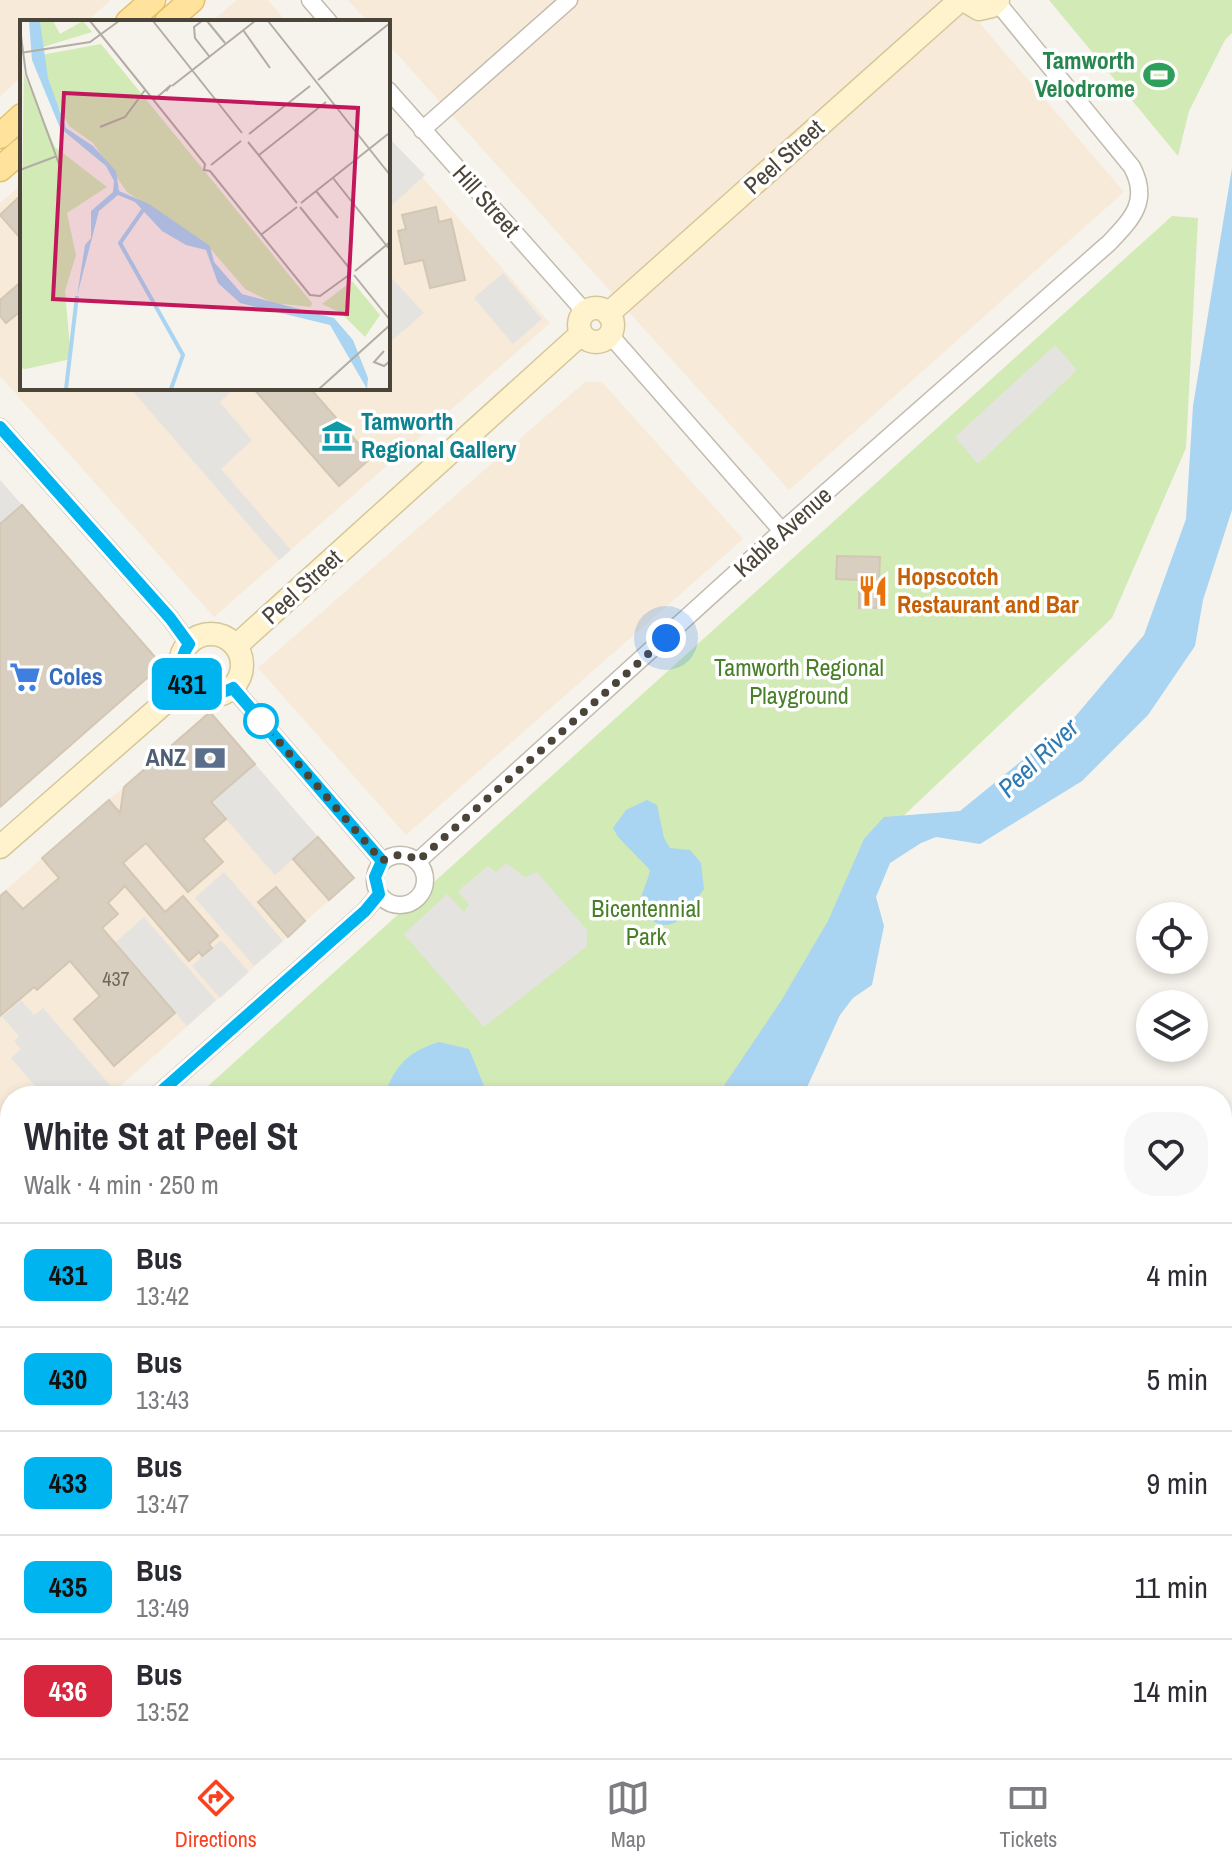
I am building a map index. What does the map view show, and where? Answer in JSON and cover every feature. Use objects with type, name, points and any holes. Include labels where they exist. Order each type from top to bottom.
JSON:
[{"type":"main road","points":[[130,20],[153,0]]},
{"type":"main road","points":[[169,20],[192,0]]},
{"type":"main road","points":[[962,0],[979,9],[998,1]]},
{"type":"main road","name":"Peel Street","points":[[609,324],[962,0]]},
{"type":"main road","points":[[0,136],[20,118]]},
{"type":"main road","points":[[0,169],[20,152]]},
{"type":"main road","points":[[594,308],[609,324],[595,343],[589,342],[583,323],[594,308]]},
{"type":"main road","name":"Peel Street","points":[[236,646],[583,323]]},
{"type":"main road","points":[[205,635],[217,635],[227,638],[236,646],[242,666],[233,688],[212,696],[194,691],[186,684],[181,663],[189,644],[205,635]]},
{"type":"main road","points":[[0,847],[186,684]]},
{"type":"street","points":[[310,0],[327,20]]},
{"type":"street","points":[[422,130],[569,0]]},
{"type":"street","name":"Kable Avenue","points":[[418,861],[782,531],[1126,226],[1140,199],[1141,183],[1132,167],[998,1]]},
{"type":"street","name":"Hill Street","points":[[390,92],[583,323]]},
{"type":"street","points":[[609,324],[782,531]]},
{"type":"street","points":[[0,427],[170,618],[189,644]]},
{"type":"street","points":[[233,688],[382,861]]},
{"type":"street","points":[[396,854],[418,861],[425,884],[416,899],[400,905],[392,904],[379,894],[375,877],[382,861],[396,854]]},
{"type":"street","points":[[167,1086],[365,911],[379,894]]},
{"type":"shaded area","points":[[0,0],[111,0],[88,20],[20,20],[20,79],[0,96]]},
{"type":"shaded area","points":[[237,0],[268,0],[285,20],[213,20]]},
{"type":"shaded area","points":[[348,0],[960,0],[1124,192],[789,490],[390,46],[390,20],[366,20]]},
{"type":"shaded area","points":[[390,139],[425,175],[390,207]]},
{"type":"shaded area","points":[[390,140],[550,323],[214,617],[0,376],[0,203],[20,186],[20,390],[390,390]]},
{"type":"shaded area","points":[[503,273],[542,319],[513,344],[474,298]]},
{"type":"shaded area","points":[[390,276],[424,313],[390,342]]},
{"type":"shaded area","points":[[1055,345],[1077,370],[978,464],[955,437]]},
{"type":"shaded area","points":[[585,382],[602,382],[743,539],[406,835],[258,668]]},
{"type":"shaded area","points":[[132,390],[232,390],[220,402],[252,440],[221,469],[291,550],[279,560]]},
{"type":"shaded area","points":[[0,480],[22,505],[0,524]]},
{"type":"shaded area","points":[[210,712],[354,878],[120,1086],[0,1086],[0,895]]},
{"type":"shaded area","points":[[255,764],[318,837],[275,875],[211,802]]},
{"type":"shaded area","points":[[506,863],[525,877],[537,872],[587,930],[587,946],[484,1027],[404,934],[447,894],[464,912],[469,905],[458,891],[488,866],[496,872]]},
{"type":"shaded area","points":[[224,872],[283,941],[254,966],[195,898]]},
{"type":"shaded area","points":[[144,917],[216,1000],[187,1026],[115,943]]},
{"type":"shaded area","points":[[221,940],[249,972],[220,998],[192,966]]},
{"type":"shaded area","points":[[21,1000],[34,1015],[43,1008],[111,1086],[35,1086],[11,1058],[21,1049],[14,1041],[19,1036],[2,1017]]},
{"type":"green space","name":"Tamworth Velodrome","points":[[1049,0],[1232,0],[1232,33],[1225,40],[1189,111],[1178,156]]},
{"type":"green space","name":"Bicentennial Park","points":[[1172,216],[1198,218],[1186,448],[1112,618],[875,843],[746,1086],[208,1086]]},
{"type":"water","name":"Peel River","points":[[1232,168],[1232,510],[1203,600],[1195,646],[1148,715],[1082,781],[980,844],[936,837],[890,863],[876,897],[884,926],[872,985],[853,998],[840,1015],[808,1086],[724,1086],[781,1001],[828,921],[864,839],[884,817],[960,811],[1074,718],[1144,635],[1186,519],[1193,406]]},
{"type":"water","points":[[647,800],[657,805],[664,838],[670,848],[690,850],[701,863],[704,889],[683,916],[669,925],[650,920],[639,911],[650,870],[613,828],[626,810]]},
{"type":"water","points":[[439,1042],[469,1049],[484,1086],[388,1086],[404,1062],[418,1051]]},
{"type":"building","points":[[20,196],[20,238],[0,215]]},
{"type":"building","points":[[436,207],[439,222],[451,219],[465,280],[430,288],[423,260],[405,264],[398,231],[406,229],[402,215]]},
{"type":"building","points":[[20,283],[20,312],[6,323],[0,316],[0,300]]},
{"type":"building","points":[[255,390],[312,390],[371,458],[339,486]]},
{"type":"building","points":[[22,505],[162,665],[0,807],[0,524]]},
{"type":"building","name":"Hopscotch Restaurant and Bar","points":[[837,556],[880,557],[879,580],[887,580],[887,601],[877,601],[877,608],[859,608],[859,580],[836,579]]},
{"type":"building","points":[[210,712],[255,764],[211,802],[226,819],[203,839],[223,862],[188,892],[146,843],[123,863],[165,912],[183,896],[218,936],[209,944],[212,948],[202,956],[199,952],[189,961],[125,886],[108,903],[118,914],[102,928],[175,1013],[114,1066],[74,1019],[100,996],[70,961],[37,990],[34,987],[0,1016],[0,896],[6,891],[23,909],[59,878],[42,858],[109,800],[120,813],[124,787]]},
{"type":"building","points":[[318,837],[354,878],[329,900],[293,859]]},
{"type":"building","points":[[276,887],[305,921],[288,937],[258,902]]},
{"type":"bus line","name":"431","points":[[0,427],[170,618],[189,644],[181,663],[186,684],[194,691],[212,696],[233,688],[382,861],[375,877],[379,894],[365,911],[168,1086]]},
{"type":"place","name":"Tamworth Velodrome","points":[[1159,75]]},
{"type":"place","name":"Tamworth Regional Gallery","points":[[337,436]]},
{"type":"place","name":"Hopscotch Restaurant and Bar","points":[[873,591]]},
{"type":"place","name":"Coles","points":[[25,677]]},
{"type":"place","name":"ANZ","points":[[210,758]]},
{"type":"route","points":[[261,721],[382,861],[396,854],[404,854],[418,861],[666,638]]},
{"type":"park label","name":"Tamworth Regional Playground","points":[[799,682]]}]
